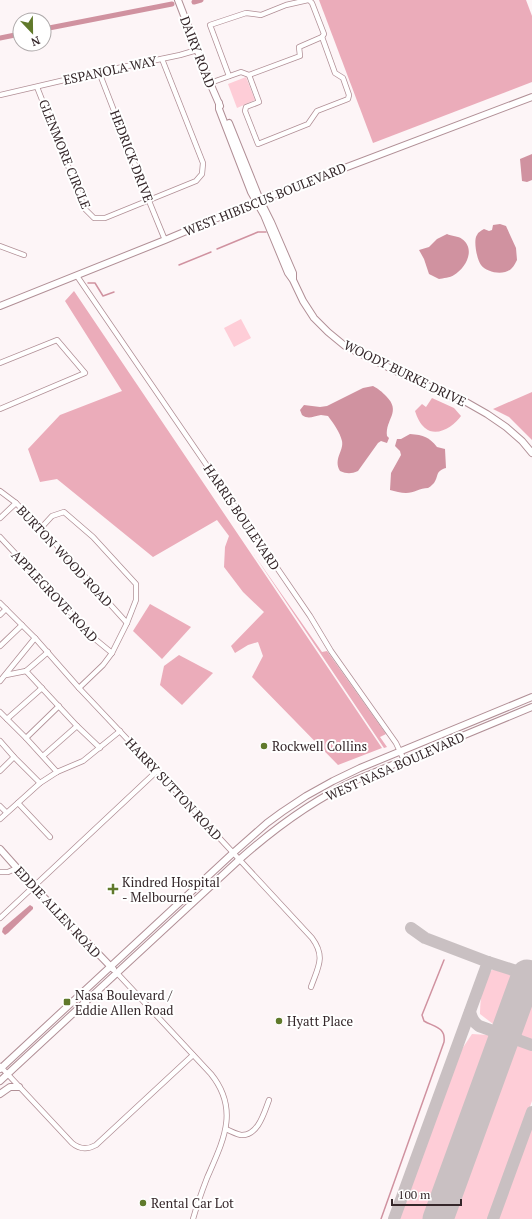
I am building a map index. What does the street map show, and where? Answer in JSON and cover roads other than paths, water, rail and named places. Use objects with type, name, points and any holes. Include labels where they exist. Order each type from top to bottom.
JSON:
[{"type":"main road","name":"DAIRY ROAD","points":[[178,0],[210,83],[235,137],[258,201]]},
{"type":"main road","name":"WEST HIBISCUS BOULEVARD","points":[[0,306],[77,276],[258,201],[532,97]]},
{"type":"main road","name":"WOODY BURKE DRIVE","points":[[258,201],[271,222],[290,266],[293,280],[303,301],[314,318],[328,332],[345,346],[418,382],[466,402],[487,414],[506,427],[522,441],[532,453]]},
{"type":"main road","name":"WEST NASA BOULEVARD","points":[[0,1067],[267,823],[310,794],[346,774],[532,697]]},
{"type":"main road","name":"WEST NASA BOULEVARD","points":[[0,1081],[240,860],[280,826],[317,801],[348,784],[532,707]]},
{"type":"main road","points":[[470,723],[473,732]]},
{"type":"main road","name":"EDDIE ALLEN ROAD","points":[[0,850],[117,973]]},
{"type":"main road","points":[[0,1094],[10,1087],[19,1087]]},
{"type":"street","points":[[229,76],[210,25],[246,13],[262,15],[308,0],[312,3],[324,34],[322,37],[335,73],[343,78],[350,95],[348,99],[317,111],[308,124],[258,144],[245,111],[246,108],[259,102],[249,75]]},
{"type":"street","points":[[210,83],[241,72],[249,75],[300,56],[299,47],[322,37]]},
{"type":"street","name":"ESPANOLA WAY","points":[[0,95],[197,50]]},
{"type":"street","name":"GLENMORE CIRCLE","points":[[37,87],[84,209],[94,218],[106,218],[196,181],[202,174],[203,163],[162,59]]},
{"type":"street","name":"HEDRICK DRIVE","points":[[99,72],[165,240]]},
{"type":"street","points":[[0,246],[24,255]]},
{"type":"street","name":"HARRIS BOULEVARD","points":[[77,276],[310,616],[331,651],[396,743],[404,760]]},
{"type":"street","points":[[0,362],[57,340],[85,373],[0,409]]},
{"type":"street","name":"BURTON WOOD ROAD","points":[[0,491],[16,503],[41,528],[127,624]]},
{"type":"street","points":[[0,518],[16,503]]},
{"type":"street","points":[[41,528],[52,516],[64,512],[93,537],[136,584],[136,600],[127,624],[112,653],[103,665],[79,688]]},
{"type":"street","name":"APPLEGROVE ROAD","points":[[0,537],[95,639],[112,653]]},
{"type":"street","name":"HARRY SUTTON ROAD","points":[[0,603],[35,638],[79,688],[157,770],[309,935],[318,947],[320,958],[311,987]]},
{"type":"street","points":[[0,615],[6,609]]},
{"type":"street","points":[[0,646],[22,625]]},
{"type":"street","points":[[0,680],[35,638]]},
{"type":"street","points":[[6,674],[26,671],[48,652]]},
{"type":"street","points":[[26,671],[77,726],[100,748]]},
{"type":"street","points":[[7,719],[42,688]]},
{"type":"street","points":[[26,738],[59,706]]},
{"type":"street","points":[[0,712],[57,772]]},
{"type":"street","points":[[43,756],[77,726]]},
{"type":"street","points":[[0,819],[40,783],[57,772],[83,761],[120,731]]},
{"type":"street","points":[[0,741],[40,783]]},
{"type":"street","points":[[0,770],[14,757]]},
{"type":"street","points":[[0,918],[157,770]]},
{"type":"street","points":[[18,802],[50,837]]},
{"type":"street","points":[[0,806],[6,812]]},
{"type":"street","points":[[0,872],[8,872],[17,868]]},
{"type":"street","points":[[117,973],[213,1077],[221,1091],[226,1108],[226,1129],[213,1166],[203,1188],[193,1219]]},
{"type":"street","points":[[0,1067],[72,1143],[81,1148],[89,1148],[96,1145],[193,1055]]},
{"type":"street","points":[[226,1129],[242,1135],[253,1131],[260,1122],[269,1100]]},
{"type":"waterway","points":[[194,2],[201,0]]},
{"type":"waterway","points":[[52,27],[172,4]]},
{"type":"waterway","points":[[0,38],[12,36]]},
{"type":"waterway","points":[[217,249],[258,232],[266,232]]},
{"type":"waterway","points":[[179,265],[211,252]]},
{"type":"waterway","points":[[88,283],[95,283],[103,296],[114,292]]},
{"type":"waterway","points":[[381,1219],[444,1042],[444,1037],[441,1030],[424,1021],[422,1015],[444,960]]},
{"type":"place","name":"Rockwell Collins","points":[[264,746]]},
{"type":"place","name":"Kindred Hospital - Melbourne","points":[[113,889]]},
{"type":"place","name":"Nasa Boulevard / Eddie Allen Road","points":[[67,1002]]},
{"type":"place","name":"Hyatt Place","points":[[279,1021]]},
{"type":"place","name":"Rental Car Lot","points":[[143,1203]]}]
